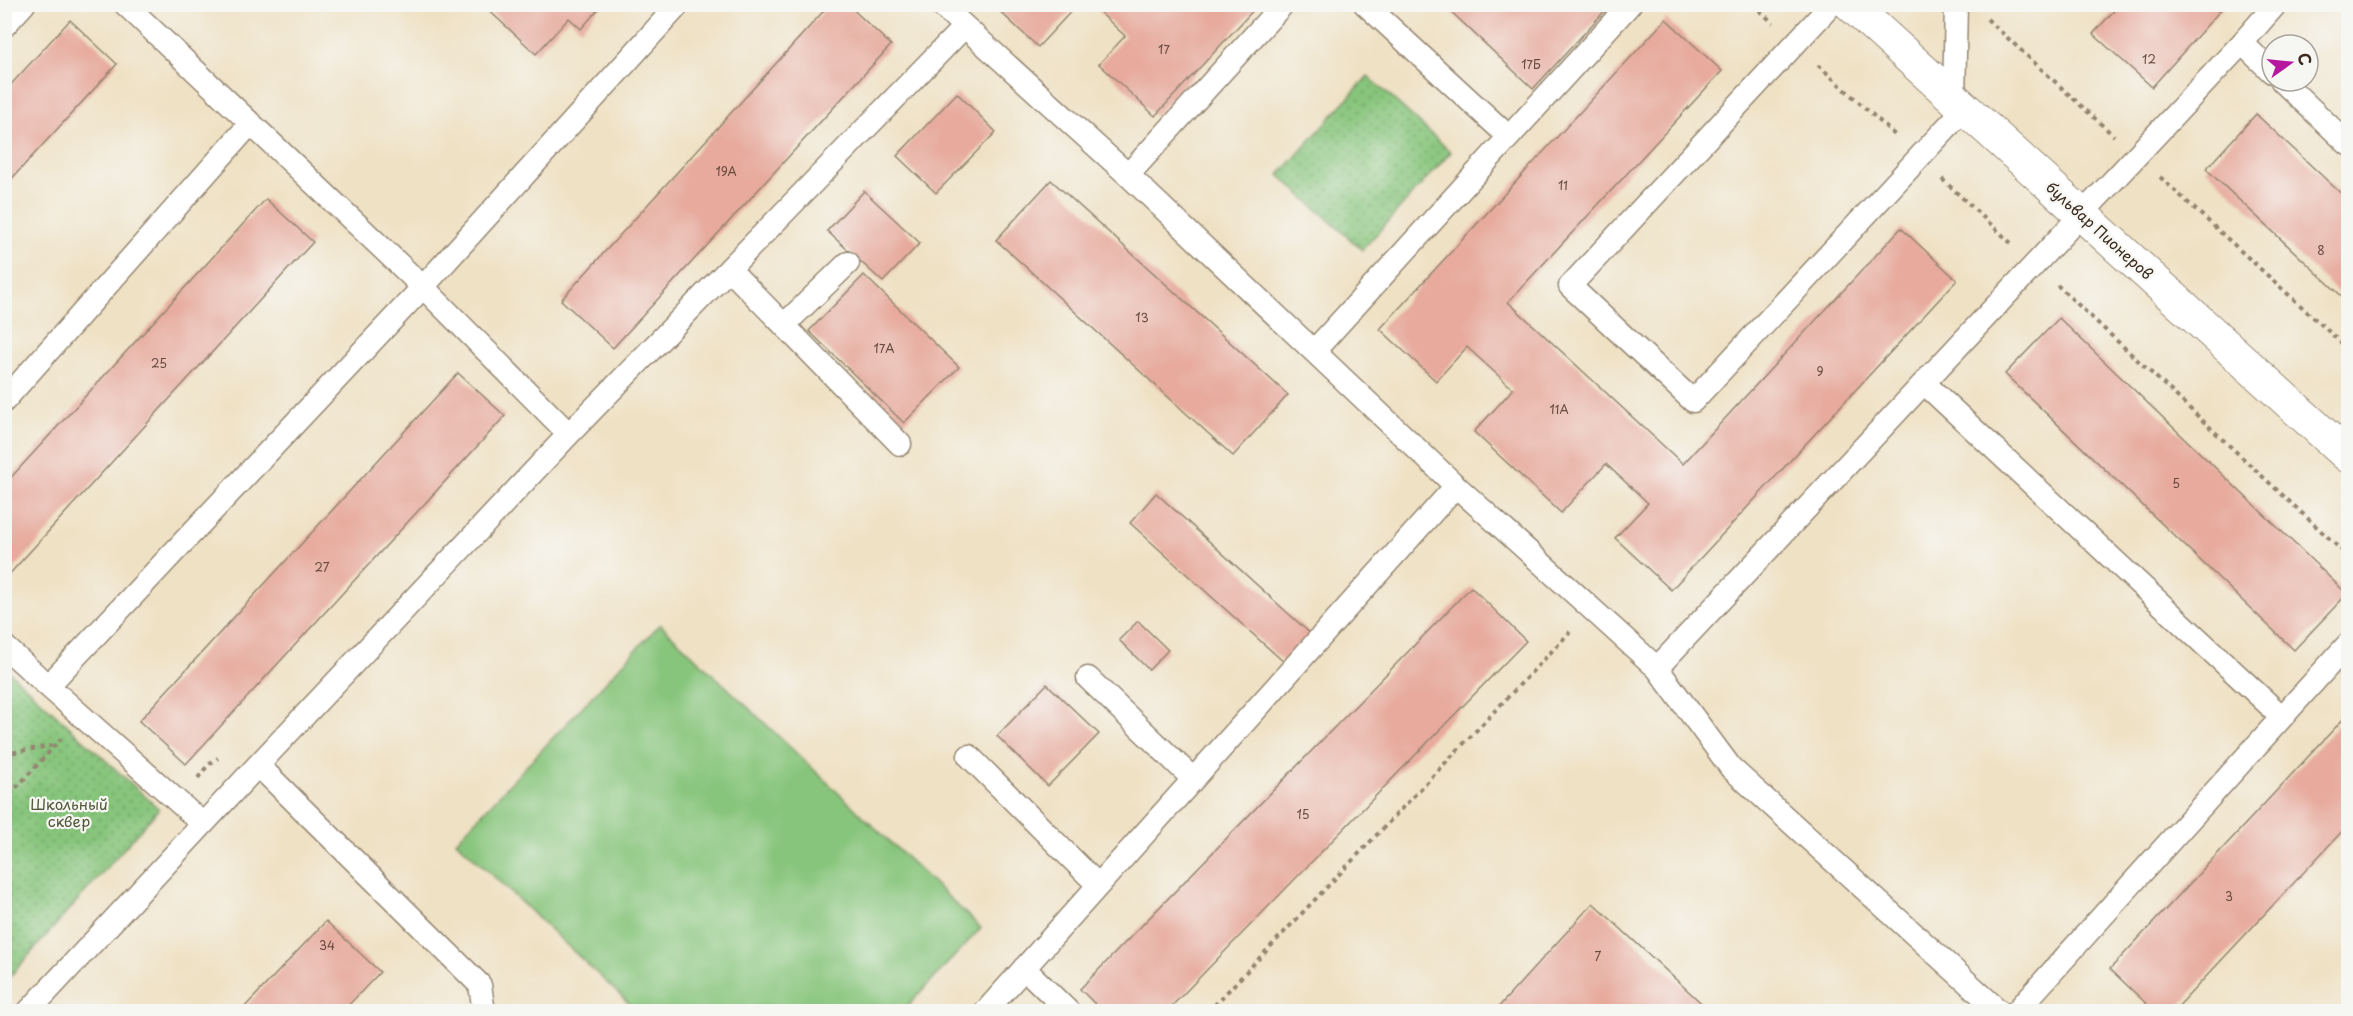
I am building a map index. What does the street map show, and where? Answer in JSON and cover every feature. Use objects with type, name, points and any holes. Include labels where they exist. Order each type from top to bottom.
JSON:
[{"type":"street","name":"бульвар Пионеров","points":[[1850,4],[2349,456]]},
{"type":"lane","points":[[4,26],[24,4]]},
{"type":"lane","points":[[125,4],[423,287],[569,434]]},
{"type":"lane","points":[[48,686],[423,287],[679,4]]},
{"type":"lane","points":[[940,4],[1128,175],[1456,486],[1657,668],[1731,768],[2000,1011]]},
{"type":"lane","points":[[1128,175],[1283,4]]},
{"type":"lane","points":[[1365,4],[1509,137]]},
{"type":"lane","points":[[1314,351],[1630,4]]},
{"type":"lane","points":[[1832,4],[1570,286],[1693,401],[1959,104],[1956,4]]},
{"type":"lane","points":[[1657,668],[2082,215],[2276,4]]},
{"type":"lane","points":[[28,1011],[569,434],[964,27]]},
{"type":"lane","points":[[2242,43],[2260,60]]},
{"type":"lane","points":[[2295,93],[2349,144]]},
{"type":"lane","points":[[4,401],[251,123]]},
{"type":"lane","points":[[784,325],[848,263]]},
{"type":"lane","points":[[729,269],[900,444]]},
{"type":"lane","points":[[1924,383],[2282,717]]},
{"type":"lane","points":[[985,1011],[1456,486]]},
{"type":"lane","points":[[2016,1011],[2349,644]]},
{"type":"lane","points":[[4,646],[203,824]]},
{"type":"lane","points":[[1088,678],[1193,779]]},
{"type":"lane","points":[[969,756],[1098,885]]},
{"type":"lane","points":[[258,765],[480,985],[484,1011]]},
{"type":"lane","points":[[1024,968],[1069,1011]]},
{"type":"path","points":[[1208,1011],[1592,609]]},
{"type":"path","points":[[4,801],[82,716]]},
{"type":"path","points":[[4,754],[56,745]]},
{"type":"green space","points":[[1368,76],[1451,152],[1362,250],[1279,175]]},
{"type":"green space","points":[[660,624],[981,928],[903,1011],[637,1011],[456,841]]},
{"type":"green space","name":"Школьный сквер","points":[[5,668],[159,809],[5,982]]},
{"type":"building","points":[[482,4],[603,4],[581,29],[569,18],[536,54]]},
{"type":"building","points":[[830,4],[847,4],[891,45],[613,348],[561,300]]},
{"type":"building","points":[[1091,4],[1259,4],[1155,116],[1099,64],[1125,36]]},
{"type":"building","points":[[1443,4],[1611,4],[1533,89]]},
{"type":"building","points":[[2120,4],[2226,4],[2152,87],[2093,34]]},
{"type":"building","points":[[993,5],[1077,5],[1038,47]]},
{"type":"building","points":[[1666,19],[1722,71],[1508,302],[1683,464],[1901,228],[1957,280],[1671,590],[1615,538],[1648,503],[1606,464],[1561,513],[1474,432],[1513,389],[1467,347],[1436,381],[1380,329]]},
{"type":"building","points":[[70,20],[117,64],[4,187],[4,92]]},
{"type":"building","points":[[957,93],[996,132],[936,193],[897,156]]},
{"type":"building","points":[[2256,114],[2348,200],[2348,302],[2206,169]]},
{"type":"building","points":[[1051,180],[1288,395],[1233,456],[996,240]]},
{"type":"building","points":[[864,191],[920,243],[883,282],[827,231]]},
{"type":"building","points":[[266,199],[313,242],[4,580],[4,485]]},
{"type":"building","points":[[864,275],[959,367],[904,423],[809,331]]},
{"type":"building","points":[[2059,318],[2347,594],[2294,650],[2005,374]]},
{"type":"building","points":[[458,373],[505,416],[186,764],[139,721]]},
{"type":"building","points":[[1156,493],[1312,635],[1286,664],[1130,523]]},
{"type":"building","points":[[1471,587],[1526,641],[1166,1012],[1103,1012],[1080,989]]},
{"type":"building","points":[[1138,621],[1168,650],[1149,670],[1119,640]]},
{"type":"building","points":[[1047,684],[1099,734],[1048,786],[997,736]]},
{"type":"building","points":[[2348,714],[2348,825],[2173,1012],[2155,1012],[2110,969]]},
{"type":"building","points":[[1593,903],[1711,1012],[1494,1012]]},
{"type":"building","points":[[326,921],[380,972],[342,1012],[240,1012]]}]
